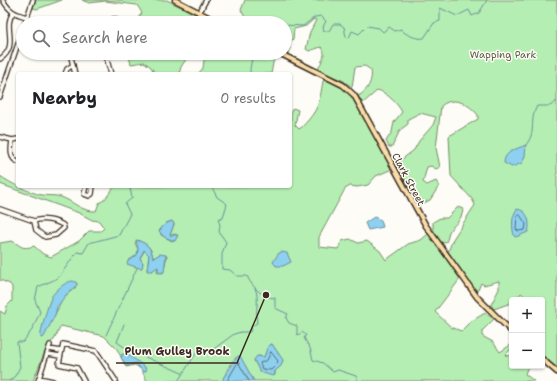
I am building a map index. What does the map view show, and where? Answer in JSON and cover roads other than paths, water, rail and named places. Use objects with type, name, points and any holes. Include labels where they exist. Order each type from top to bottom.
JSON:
[{"type":"main road","points":[[175,0],[207,16]]},
{"type":"main road","name":"Clark Street","points":[[292,60],[343,85],[354,95],[426,226],[477,297],[509,329]]},
{"type":"main road","points":[[545,362],[557,372]]},
{"type":"street","points":[[3,0],[6,7],[13,14],[22,16]]},
{"type":"street","points":[[27,16],[33,0]]},
{"type":"street","points":[[199,12],[206,0]]},
{"type":"street","points":[[0,59],[6,54],[11,42],[8,23],[13,14]]},
{"type":"street","points":[[0,96],[16,53]]},
{"type":"street","points":[[72,60],[75,72]]},
{"type":"street","points":[[107,60],[110,72]]},
{"type":"street","points":[[65,72],[66,69],[73,65]]},
{"type":"street","points":[[0,137],[12,140],[16,139]]},
{"type":"street","points":[[12,140],[12,155],[16,161]]},
{"type":"street","points":[[86,188],[84,194],[89,196],[92,194],[93,188]]},
{"type":"street","points":[[0,209],[34,220],[59,222],[64,228],[56,235],[45,237],[36,230],[34,220]]},
{"type":"street","points":[[84,381],[77,368],[59,364],[63,344],[96,350],[116,381]]},
{"type":"street","points":[[53,381],[38,380],[48,354],[49,347],[61,352]]},
{"type":"street","points":[[48,354],[60,356]]},
{"type":"water","points":[[526,145],[525,156],[522,163],[512,167],[504,163],[506,156],[509,153]]},
{"type":"water","points":[[517,209],[526,214],[529,221],[529,228],[528,232],[516,237],[514,236],[512,222]]},
{"type":"water","points":[[374,217],[381,220],[383,227],[368,230],[365,223]]},
{"type":"water","points":[[172,221],[174,224],[170,235],[178,235],[175,241],[164,237],[159,231],[165,224]]},
{"type":"water","points":[[136,240],[148,246],[153,258],[160,254],[166,255],[164,272],[158,273],[158,267],[152,271],[147,271],[149,255],[144,250],[140,258],[143,263],[142,268],[127,264],[128,261],[137,255],[138,249]]},
{"type":"water","points":[[281,252],[287,253],[291,262],[283,266],[276,266],[273,262]]},
{"type":"water","points":[[73,281],[77,283],[77,285],[66,295],[57,307],[55,315],[44,337],[41,338],[43,324],[52,296],[61,286],[67,282]]},
{"type":"water","points":[[272,344],[283,360],[281,366],[275,371],[274,376],[260,372],[254,360],[257,356],[264,357],[268,346]]},
{"type":"water","points":[[122,354],[130,356],[145,367],[146,371],[143,372],[136,363],[127,366],[121,358]]},
{"type":"water","points":[[238,356],[240,356],[254,381],[224,381],[223,378]]},
{"type":"waterway","points":[[292,25],[303,26],[315,17],[321,16],[326,21],[323,27],[324,31],[329,31],[333,24],[340,24],[344,27],[346,37],[349,38],[352,31],[359,34],[367,26],[379,28],[383,32],[389,27],[395,31],[401,29],[411,36],[424,38],[434,23],[440,21],[440,8],[457,16],[469,10],[472,16],[479,13],[487,0]]},
{"type":"waterway","points":[[250,72],[252,60]]},
{"type":"waterway","points":[[525,146],[531,136],[533,117],[537,106],[550,106],[557,101]]},
{"type":"waterway","points":[[9,381],[15,376],[20,367],[17,342],[23,342],[32,330],[40,312],[35,300],[38,287],[58,278],[77,252],[83,253],[89,243],[119,235],[130,214],[125,204],[132,198],[130,188]]},
{"type":"waterway","points":[[212,188],[217,197],[227,204],[223,217],[218,219],[220,225],[219,232],[226,242],[222,254],[222,269],[230,270],[237,276],[247,276],[258,291],[266,296],[275,298],[275,308],[288,314],[286,318],[289,323],[297,326],[298,335],[302,332],[306,335],[304,338],[310,348],[313,360],[323,363],[333,372],[338,370],[356,376],[358,381]]},
{"type":"waterway","points":[[106,335],[137,268]]},
{"type":"waterway","points":[[178,381],[197,352],[211,351],[234,334],[250,332],[252,326],[257,323],[257,296],[255,288]]},
{"type":"waterway","points":[[124,324],[117,342],[127,349],[182,373]]},
{"type":"place","name":"Plum Gulley Brook","points":[[266,295]]},
{"type":"park label","name":"Wapping Park","points":[[503,54]]}]
